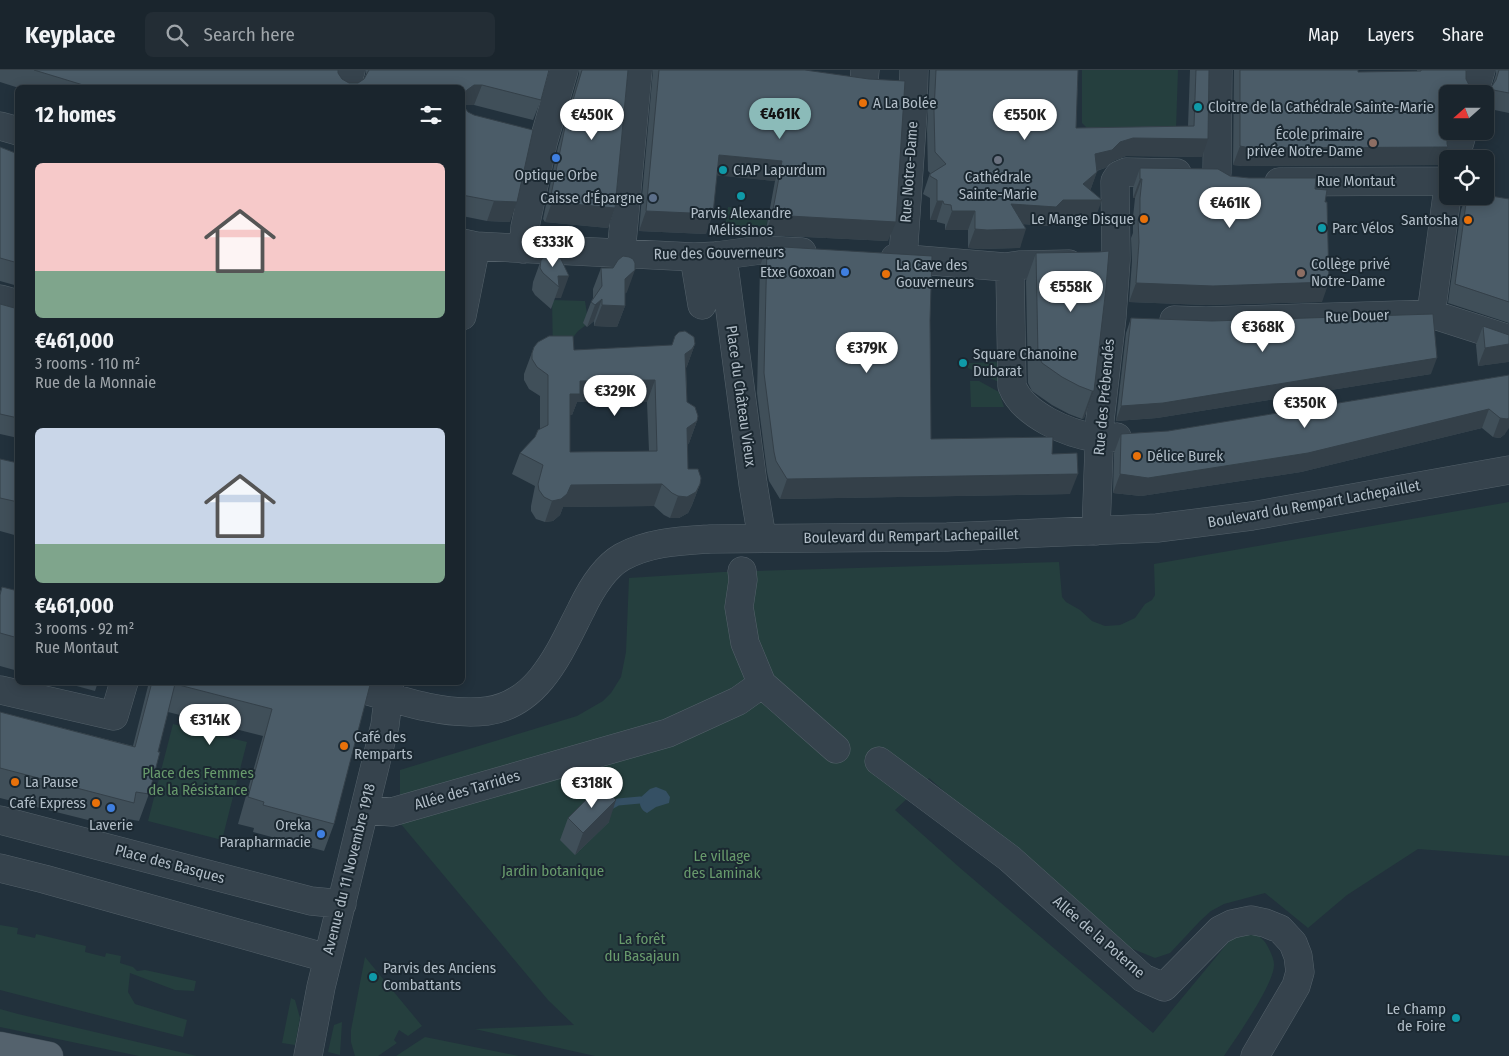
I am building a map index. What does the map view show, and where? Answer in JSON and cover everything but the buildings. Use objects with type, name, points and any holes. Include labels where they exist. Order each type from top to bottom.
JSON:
[{"type":"main road","points":[[0,1046],[49,1056]]},
{"type":"street","points":[[347,85],[350,70]]},
{"type":"street","points":[[524,249],[525,228],[545,138],[564,70]]},
{"type":"street","points":[[621,254],[638,70]]},
{"type":"street","points":[[1218,70],[1237,179]]},
{"type":"street","points":[[1477,85],[1481,70]]},
{"type":"street","points":[[836,78],[889,80]]},
{"type":"street","name":"Rue Notre-Dame","points":[[889,80],[913,111],[903,258]]},
{"type":"street","points":[[0,126],[15,130]]},
{"type":"street","points":[[517,132],[545,138]]},
{"type":"street","name":"Rue Montaut","points":[[1119,175],[1126,172],[1237,179],[1439,180]]},
{"type":"street","name":"Rue des Prébendés","points":[[1096,531],[1100,420],[1112,317],[1116,260],[1115,181],[1119,175]]},
{"type":"street","points":[[1431,314],[1446,205]]},
{"type":"street","points":[[465,286],[469,245]]},
{"type":"street","name":"Rue des Gouverneurs","points":[[469,245],[621,254],[705,256],[761,250],[827,254]]},
{"type":"street","points":[[702,305],[705,256]]},
{"type":"street","name":"Place du Château Vieux","points":[[705,256],[725,273],[762,538]]},
{"type":"street","points":[[874,256],[1005,267],[1089,264],[1116,260]]},
{"type":"street","points":[[1005,267],[1010,274],[1012,386],[1016,395],[1030,409],[1062,428],[1078,434],[1099,438],[1142,435]]},
{"type":"street","points":[[0,298],[15,303]]},
{"type":"street","name":"Rue Douer","points":[[1112,317],[1206,321],[1431,314],[1509,340]]},
{"type":"street","name":"Boulevard du Rempart Lachepaillet","points":[[358,685],[390,690],[448,711],[488,711],[507,705],[527,693],[543,678],[562,647],[589,593],[603,574],[621,558],[654,544],[677,541],[762,538],[947,537],[1157,528],[1252,516],[1509,470]]},
{"type":"street","points":[[742,571],[743,580],[739,607],[745,644],[762,684],[836,749]]},
{"type":"street","name":"Allée des Tarrides","points":[[365,810],[392,812],[668,732],[738,700],[762,684]]},
{"type":"street","points":[[0,690],[114,716],[123,685]]},
{"type":"street","name":"Avenue du 11 Novembre 1918","points":[[308,1056],[327,958],[385,726],[390,690]]},
{"type":"street","name":"Allée de la Poterne","points":[[879,761],[1009,858],[1144,978],[1164,987],[1220,930],[1232,924],[1251,920],[1280,929],[1293,943],[1298,956],[1300,972],[1296,986],[1255,1056]]},
{"type":"street","name":"Place des Basques","points":[[0,820],[311,901],[342,904]]},
{"type":"street","points":[[0,868],[53,881],[327,958]]},
{"type":"green space","points":[[1082,70],[1178,70],[1176,129],[1090,131],[1082,123]]},
{"type":"green space","points":[[728,207],[769,211],[764,238],[724,235]]},
{"type":"green space","points":[[552,300],[585,301],[587,314],[586,325],[578,331],[567,345],[553,354]]},
{"type":"green space","points":[[1000,362],[1001,383],[968,368],[968,363]]},
{"type":"green space","points":[[970,381],[979,381],[999,392],[1004,407],[971,407]]},
{"type":"green space","points":[[1509,502],[1509,856],[1418,849],[1347,895],[1308,928],[1265,893],[1224,904],[1211,911],[1170,953],[1155,958],[1128,947],[1011,850],[929,778],[895,810],[1153,1033],[1232,939],[1239,934],[1247,932],[1259,936],[1266,943],[1272,956],[1274,965],[1272,974],[1254,1011],[1224,1056],[595,1056],[475,1029],[574,1025],[548,1000],[400,823],[400,770],[577,716],[603,701],[611,693],[621,677],[626,652],[629,578],[723,572],[1059,562],[1062,597],[1066,602],[1080,610],[1092,621],[1105,626],[1120,625],[1135,618],[1145,604],[1152,600],[1155,595],[1154,564]]},
{"type":"green space","name":"Place des Femmes de la Résistance","points":[[173,724],[247,742],[222,840],[148,821]]},
{"type":"green space","points":[[0,925],[18,928],[17,934],[35,938],[36,934],[86,946],[85,952],[105,957],[106,953],[121,956],[120,963],[133,967],[137,971],[145,970],[196,981],[194,991],[175,990],[130,973],[128,992],[135,1004],[187,1020],[183,1037],[0,990]]},
{"type":"green space","points":[[365,957],[422,1026],[408,1036],[399,1030],[394,1040],[397,1043],[378,1056],[355,1056],[351,1042],[351,1030]]},
{"type":"green space","points":[[291,998],[295,1000],[300,1018],[295,1045],[282,1043]]},
{"type":"green space","points":[[0,1009],[197,1056],[139,1056],[0,1027]]},
{"type":"green space","points":[[342,1022],[340,1055],[328,1052],[334,1025]]},
{"type":"green space","points":[[425,1037],[519,1056],[396,1056]]},
{"type":"water","points":[[656,787],[666,791],[670,797],[669,803],[656,807],[647,813],[641,807],[640,798],[650,789]]},
{"type":"waterway","points":[[609,807],[618,802],[640,800]]},
{"type":"place","name":"A La Bolée","points":[[863,103]]},
{"type":"place","name":"Cloitre de la Cathédrale Sainte-Marie","points":[[1198,107]]},
{"type":"place","name":"École primaire privée Notre-Dame","points":[[1373,143]]},
{"type":"place","name":"Optique Orbe","points":[[556,158]]},
{"type":"place","name":"Cathédrale Sainte-Marie","points":[[998,160]]},
{"type":"place","name":"CIAP Lapurdum","points":[[723,170]]},
{"type":"place","name":"Parvis Alexandre Mélissinos","points":[[741,196]]},
{"type":"place","name":"Caisse d'Épargne","points":[[653,198]]},
{"type":"place","name":"Le Mange Disque","points":[[1144,219]]},
{"type":"place","name":"Santosha","points":[[1468,220]]},
{"type":"place","name":"Parc Vélos","points":[[1322,228]]},
{"type":"place","name":"Etxe Goxoan","points":[[845,272]]},
{"type":"place","name":"Collège privé Notre-Dame","points":[[1301,273]]},
{"type":"place","name":"La Cave des Gouverneurs","points":[[886,274]]},
{"type":"place","name":"Square Chanoine Dubarat","points":[[963,363]]},
{"type":"place","name":"Délice Burek","points":[[1137,456]]},
{"type":"place","name":"Café des Remparts","points":[[344,746]]},
{"type":"place","name":"La Pause","points":[[15,782]]},
{"type":"place","name":"Café Express","points":[[96,803]]},
{"type":"place","name":"Laverie","points":[[111,808]]},
{"type":"place","name":"Oreka Parapharmacie","points":[[321,834]]},
{"type":"place","name":"Parvis des Anciens Combattants","points":[[373,977]]},
{"type":"place","name":"Le Champ de Foire","points":[[1456,1018]]},
{"type":"park label","name":"Le village des Laminak","points":[[722,864]]},
{"type":"park label","name":"Jardin botanique","points":[[553,871]]},
{"type":"park label","name":"La forêt du Basajaun","points":[[642,948]]}]
